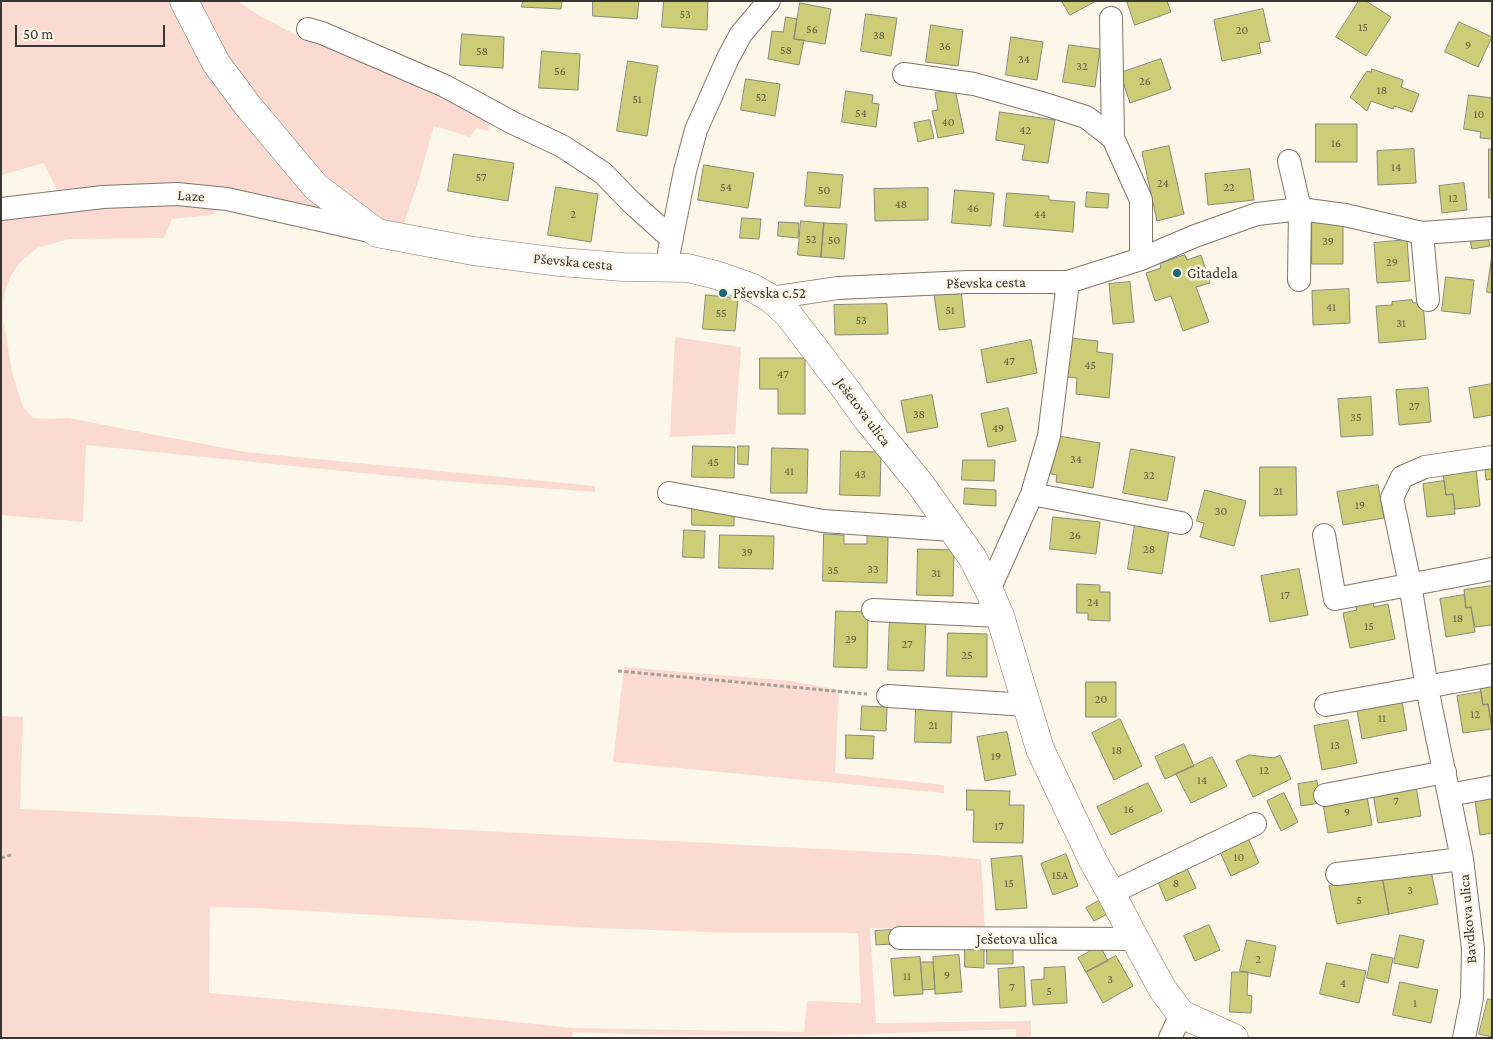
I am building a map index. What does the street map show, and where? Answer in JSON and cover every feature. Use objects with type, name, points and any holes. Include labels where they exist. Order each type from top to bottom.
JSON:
[{"type":"street","name":"Pševska cesta","points":[[184,1],[216,64],[248,106],[316,187],[377,232],[473,251],[560,262],[623,267],[688,268],[716,275],[753,288],[770,298],[838,288],[968,282],[1068,282],[1142,259],[1195,236],[1257,214],[1300,209],[1345,216],[1422,233],[1492,228]]},
{"type":"street","points":[[666,267],[685,171],[696,130],[741,34],[769,1]]},
{"type":"street","points":[[1111,18],[1113,138],[1141,200],[1142,259]]},
{"type":"street","points":[[308,29],[322,33],[444,86],[513,123],[562,146],[603,173],[631,202],[672,239]]},
{"type":"street","points":[[904,74],[974,84],[1046,104],[1086,117],[1113,138]]},
{"type":"street","points":[[1289,161],[1300,209],[1299,280]]},
{"type":"street","name":"Laze","points":[[1,208],[103,197],[177,194],[227,199],[377,232]]},
{"type":"street","points":[[1422,233],[1428,300]]},
{"type":"street","points":[[989,590],[1032,494],[1049,436],[1068,282]]},
{"type":"street","name":"Ješetova ulica","points":[[770,298],[788,314],[867,419],[921,485],[972,557],[1000,616],[1040,749],[1093,861],[1164,990],[1176,1026],[1234,1038]]},
{"type":"street","name":"Bavdkova ulica","points":[[1464,1038],[1472,998],[1473,949],[1462,860],[1427,688],[1410,584],[1392,498],[1402,477],[1425,467],[1492,457]]},
{"type":"street","points":[[669,492],[823,521],[952,530]]},
{"type":"street","points":[[1032,494],[1181,523]]},
{"type":"street","points":[[1324,535],[1335,599],[1492,569]]},
{"type":"street","points":[[873,610],[1000,616]]},
{"type":"street","points":[[1326,705],[1492,675]]},
{"type":"street","points":[[888,696],[1027,705]]},
{"type":"street","points":[[1325,795],[1445,772]]},
{"type":"street","points":[[1450,795],[1492,787]]},
{"type":"street","points":[[1111,892],[1255,824]]},
{"type":"street","name":"Bavdkova ulica","points":[[1337,874],[1462,860]]},
{"type":"street","name":"Ješetova ulica","points":[[900,938],[1135,939]]},
{"type":"path","points":[[618,671],[888,696]]},
{"type":"path","points":[[1,858],[11,855]]},
{"type":"shaded area","points":[[1,1],[237,1],[294,34],[404,78],[490,122],[488,131],[476,128],[470,137],[434,126],[403,226],[139,184],[57,190],[44,163],[1,175]]},
{"type":"shaded area","points":[[182,203],[218,209],[212,215],[172,219],[164,238],[69,239],[37,248],[21,261],[11,275],[5,291],[3,318],[12,372],[23,407],[33,418],[68,418],[245,452],[595,486],[595,492],[431,480],[86,445],[83,522],[1,515],[1,220],[57,212]]},
{"type":"shaded area","points":[[675,337],[741,347],[735,434],[670,437]]},
{"type":"shaded area","points":[[624,667],[792,681],[839,690],[835,773],[944,785],[944,793],[613,762]]},
{"type":"shaded area","points":[[1,716],[23,717],[20,809],[447,829],[981,859],[985,931],[870,928],[876,1023],[1031,1021],[1031,1038],[1016,1038],[1016,1029],[807,1036],[573,1032],[572,1038],[1,1038]],"holes":[[[210,907],[258,908],[596,928],[739,933],[858,933],[861,1003],[807,1001],[804,1032],[573,1028],[402,1010],[209,993]]]},
{"type":"building","points":[[523,1],[562,1],[561,9],[522,7]]},
{"type":"building","points":[[593,1],[639,1],[637,19],[593,16]]},
{"type":"building","points":[[664,1],[708,1],[707,30],[662,27]]},
{"type":"building","points":[[1062,1],[1096,1],[1070,15]]},
{"type":"building","points":[[1127,1],[1167,1],[1171,12],[1135,25]]},
{"type":"building","points":[[1359,1],[1366,1],[1391,17],[1366,56],[1336,37]]},
{"type":"building","points":[[800,3],[831,9],[825,44],[794,39]]},
{"type":"building","points":[[1263,9],[1270,41],[1259,43],[1261,53],[1222,61],[1214,20]]},
{"type":"building","points":[[866,14],[897,18],[891,56],[861,51]]},
{"type":"building","points":[[786,17],[797,19],[794,39],[804,40],[799,65],[768,59],[772,31],[783,32]]},
{"type":"building","points":[[1459,22],[1492,37],[1478,67],[1445,52]]},
{"type":"building","points":[[931,25],[963,30],[958,66],[926,62]]},
{"type":"building","points":[[462,34],[504,37],[503,68],[460,65]]},
{"type":"building","points":[[1011,37],[1043,42],[1037,80],[1006,75]]},
{"type":"building","points":[[1069,45],[1100,49],[1095,87],[1063,82]]},
{"type":"building","points":[[542,51],[580,54],[578,90],[539,88]]},
{"type":"building","points":[[1161,59],[1171,89],[1130,103],[1120,73]]},
{"type":"building","points":[[628,61],[658,66],[647,136],[617,131]]},
{"type":"building","points":[[1372,69],[1403,80],[1401,87],[1419,94],[1412,112],[1394,106],[1393,109],[1371,101],[1367,111],[1350,97],[1367,71],[1371,72]]},
{"type":"building","points":[[746,79],[780,84],[775,116],[741,110]]},
{"type":"building","points":[[955,89],[964,133],[938,138],[932,111],[938,110],[935,93]]},
{"type":"building","points":[[846,91],[873,95],[872,103],[879,104],[876,127],[842,122]]},
{"type":"building","points":[[1469,95],[1492,98],[1492,139],[1480,138],[1481,132],[1464,129]]},
{"type":"building","points":[[1000,112],[1055,120],[1048,163],[1022,160],[1025,145],[996,140]]},
{"type":"building","points":[[930,120],[934,138],[918,142],[914,123]]},
{"type":"building","points":[[1316,124],[1357,124],[1357,162],[1316,162]]},
{"type":"building","points":[[1169,146],[1184,214],[1157,221],[1142,152]]},
{"type":"building","points":[[1414,149],[1416,183],[1378,185],[1377,151]]},
{"type":"building","points":[[1489,149],[1492,149],[1492,198],[1489,198]]},
{"type":"building","points":[[454,154],[514,163],[508,201],[448,191]]},
{"type":"building","points":[[704,165],[754,173],[748,208],[698,200]]},
{"type":"building","points":[[1250,169],[1254,200],[1208,205],[1205,174]]},
{"type":"building","points":[[808,172],[843,175],[840,208],[805,206]]},
{"type":"building","points":[[1464,183],[1467,210],[1442,213],[1439,186]]},
{"type":"building","points":[[556,187],[598,194],[591,242],[548,235]]},
{"type":"building","points":[[928,188],[928,220],[875,221],[874,189]]},
{"type":"building","points":[[955,190],[994,193],[991,226],[952,223]]},
{"type":"building","points":[[1087,192],[1109,194],[1108,208],[1086,207]]},
{"type":"building","points":[[1007,193],[1049,196],[1049,200],[1075,202],[1073,232],[1004,226]]},
{"type":"building","points":[[742,218],[761,219],[759,239],[740,238]]},
{"type":"building","points":[[1312,218],[1343,218],[1343,264],[1312,264]]},
{"type":"building","points":[[801,221],[824,223],[821,257],[798,255]]},
{"type":"building","points":[[779,222],[799,223],[798,238],[778,236]]},
{"type":"building","points":[[824,223],[847,224],[844,259],[821,257]]},
{"type":"building","points":[[1487,231],[1490,246],[1472,249],[1469,234]]},
{"type":"building","points":[[1407,240],[1410,281],[1377,283],[1374,243]]},
{"type":"building","points":[[1185,255],[1187,260],[1201,255],[1210,283],[1196,287],[1209,322],[1183,331],[1171,296],[1155,301],[1146,273],[1161,268],[1160,264]]},
{"type":"building","points":[[1492,255],[1492,293],[1487,292]]},
{"type":"building","points":[[1446,277],[1474,280],[1470,314],[1442,311]]},
{"type":"building","points":[[1130,282],[1134,322],[1113,324],[1109,284]]},
{"type":"building","points":[[1349,289],[1350,323],[1313,325],[1312,291]]},
{"type":"building","points":[[961,290],[965,327],[939,330],[934,294]]},
{"type":"building","points":[[706,295],[738,298],[735,331],[703,329]]},
{"type":"building","points":[[1412,300],[1413,303],[1423,302],[1426,339],[1379,343],[1376,306],[1392,305],[1392,302]]},
{"type":"building","points":[[887,304],[888,334],[835,335],[834,305]]},
{"type":"building","points":[[1070,338],[1098,341],[1097,352],[1113,354],[1109,398],[1076,394],[1077,378],[1067,377]]},
{"type":"building","points":[[1031,340],[1037,373],[987,383],[981,350]]},
{"type":"building","points":[[760,358],[805,358],[805,414],[778,414],[778,389],[760,389]]},
{"type":"building","points":[[1492,384],[1492,415],[1474,418],[1469,388]]},
{"type":"building","points":[[1428,388],[1431,422],[1399,425],[1396,390]]},
{"type":"building","points":[[932,395],[938,427],[907,433],[901,401]]},
{"type":"building","points":[[1371,397],[1373,435],[1341,437],[1338,399]]},
{"type":"building","points":[[1008,408],[1016,441],[988,447],[981,414]]},
{"type":"building","points":[[1058,436],[1100,443],[1093,488],[1056,482],[1057,475],[1051,474]]},
{"type":"building","points":[[693,446],[735,447],[734,478],[692,477]]},
{"type":"building","points":[[738,446],[749,446],[748,465],[738,464]]},
{"type":"building","points":[[772,448],[808,449],[807,493],[771,493]]},
{"type":"building","points":[[1131,449],[1175,457],[1167,501],[1123,493]]},
{"type":"building","points":[[841,451],[881,452],[880,496],[840,495]]},
{"type":"building","points":[[1492,458],[1492,479],[1486,480],[1484,459]]},
{"type":"building","points":[[963,460],[995,460],[994,481],[962,480]]},
{"type":"building","points":[[1260,467],[1296,467],[1297,515],[1260,516]]},
{"type":"building","points":[[1476,468],[1480,506],[1455,509],[1453,494],[1446,495],[1443,472]]},
{"type":"building","points":[[1444,481],[1446,495],[1453,494],[1455,514],[1427,517],[1423,484]]},
{"type":"building","points":[[1378,485],[1384,518],[1343,525],[1337,492]]},
{"type":"building","points":[[965,488],[996,490],[996,506],[964,504]]},
{"type":"building","points":[[1205,490],[1246,501],[1234,546],[1200,537],[1204,523],[1197,521]]},
{"type":"building","points":[[692,506],[734,507],[734,526],[692,525]]},
{"type":"building","points":[[1053,517],[1100,522],[1096,554],[1050,549]]},
{"type":"building","points":[[1135,524],[1169,530],[1162,574],[1128,569]]},
{"type":"building","points":[[684,530],[705,531],[704,558],[683,557]]},
{"type":"building","points":[[824,534],[844,535],[844,544],[867,544],[867,535],[888,535],[887,583],[823,581]]},
{"type":"building","points":[[720,535],[774,536],[773,569],[719,568]]},
{"type":"building","points":[[918,549],[954,550],[953,596],[917,595]]},
{"type":"building","points":[[1299,569],[1308,615],[1270,622],[1261,576]]},
{"type":"building","points":[[1077,584],[1100,585],[1100,592],[1110,592],[1110,621],[1088,620],[1088,613],[1077,613]]},
{"type":"building","points":[[1492,586],[1492,625],[1475,627],[1471,607],[1466,608],[1464,590]]},
{"type":"building","points":[[1464,595],[1466,608],[1471,607],[1475,632],[1446,637],[1440,599]]},
{"type":"building","points":[[1373,603],[1374,607],[1388,604],[1395,639],[1350,648],[1343,613],[1357,610],[1356,606]]},
{"type":"building","points":[[836,611],[868,612],[867,668],[834,667]]},
{"type":"building","points":[[890,616],[926,617],[924,671],[888,670]]},
{"type":"building","points":[[948,633],[987,634],[987,677],[947,676]]},
{"type":"building","points":[[1086,682],[1116,682],[1116,717],[1086,717]]},
{"type":"building","points":[[1492,685],[1491,724],[1488,704],[1483,705],[1480,687]]},
{"type":"building","points":[[1481,692],[1483,705],[1488,704],[1492,729],[1463,733],[1457,696]]},
{"type":"building","points":[[1401,696],[1407,730],[1362,739],[1356,705]]},
{"type":"building","points":[[862,706],[887,707],[886,731],[861,730]]},
{"type":"building","points":[[916,707],[952,708],[951,743],[915,742]]},
{"type":"building","points":[[1120,719],[1142,766],[1114,780],[1092,733]]},
{"type":"building","points":[[1348,720],[1357,763],[1322,770],[1314,726]]},
{"type":"building","points":[[1007,732],[1016,775],[985,781],[977,737]]},
{"type":"building","points":[[846,735],[874,736],[873,759],[846,758]]},
{"type":"building","points":[[1184,744],[1194,766],[1165,779],[1155,757]]},
{"type":"building","points":[[1250,755],[1274,758],[1280,755],[1291,779],[1253,797],[1236,761]]},
{"type":"building","points":[[1212,757],[1227,786],[1191,803],[1176,774]]},
{"type":"building","points":[[1415,780],[1421,816],[1378,823],[1372,787]]},
{"type":"building","points":[[1317,781],[1320,803],[1301,806],[1298,784]]},
{"type":"building","points":[[1148,783],[1162,811],[1111,835],[1097,807]]},
{"type":"building","points":[[967,790],[1010,791],[1009,805],[1024,805],[1023,843],[973,842],[974,810],[967,810]]},
{"type":"building","points":[[1366,791],[1372,825],[1328,833],[1322,798]]},
{"type":"building","points":[[1284,793],[1298,822],[1281,831],[1267,801]]},
{"type":"building","points":[[1492,797],[1492,833],[1480,835],[1475,800]]},
{"type":"building","points":[[1248,838],[1259,863],[1231,876],[1219,850]]},
{"type":"building","points":[[1066,854],[1078,886],[1053,895],[1041,864]]},
{"type":"building","points":[[1022,856],[1027,908],[996,910],[991,859]]},
{"type":"building","points":[[1185,864],[1196,888],[1166,901],[1156,877]]},
{"type":"building","points":[[1430,866],[1438,904],[1389,914],[1382,876]]},
{"type":"building","points":[[1382,876],[1389,914],[1337,924],[1329,886]]},
{"type":"building","points":[[1104,898],[1111,912],[1094,921],[1086,908]]},
{"type":"building","points":[[1209,925],[1220,950],[1195,961],[1184,936]]},
{"type":"building","points":[[891,930],[893,944],[876,945],[875,931]]},
{"type":"building","points":[[1400,935],[1424,940],[1418,968],[1394,963]]},
{"type":"building","points":[[1247,940],[1276,946],[1270,977],[1240,971]]},
{"type":"building","points":[[987,943],[1013,944],[1013,964],[987,964]]},
{"type":"building","points":[[965,944],[984,945],[984,968],[965,967]]},
{"type":"building","points":[[1100,946],[1108,961],[1086,972],[1078,958]]},
{"type":"building","points":[[1372,954],[1393,958],[1388,983],[1367,978]]},
{"type":"building","points":[[959,955],[962,992],[935,994],[933,957]]},
{"type":"building","points":[[1116,956],[1133,986],[1103,1003],[1086,972]]},
{"type":"building","points":[[920,957],[923,994],[894,996],[891,959]]},
{"type":"building","points":[[921,962],[933,962],[935,989],[923,990]]},
{"type":"building","points":[[1327,963],[1366,971],[1359,1003],[1320,994]]},
{"type":"building","points":[[1024,967],[1026,1006],[1000,1008],[998,969]]},
{"type":"building","points":[[1065,967],[1067,1003],[1033,1005],[1031,980],[1044,979],[1044,968]]},
{"type":"building","points":[[1232,972],[1248,972],[1247,995],[1252,996],[1251,1013],[1230,1012]]},
{"type":"building","points":[[1400,982],[1438,990],[1431,1023],[1393,1015]]},
{"type":"building","points":[[1488,999],[1492,1000],[1492,1037],[1479,1034]]},
{"type":"place","name":"Gitadela","points":[[1177,273]]},
{"type":"place","name":"Pševska c.52","points":[[723,293]]}]
